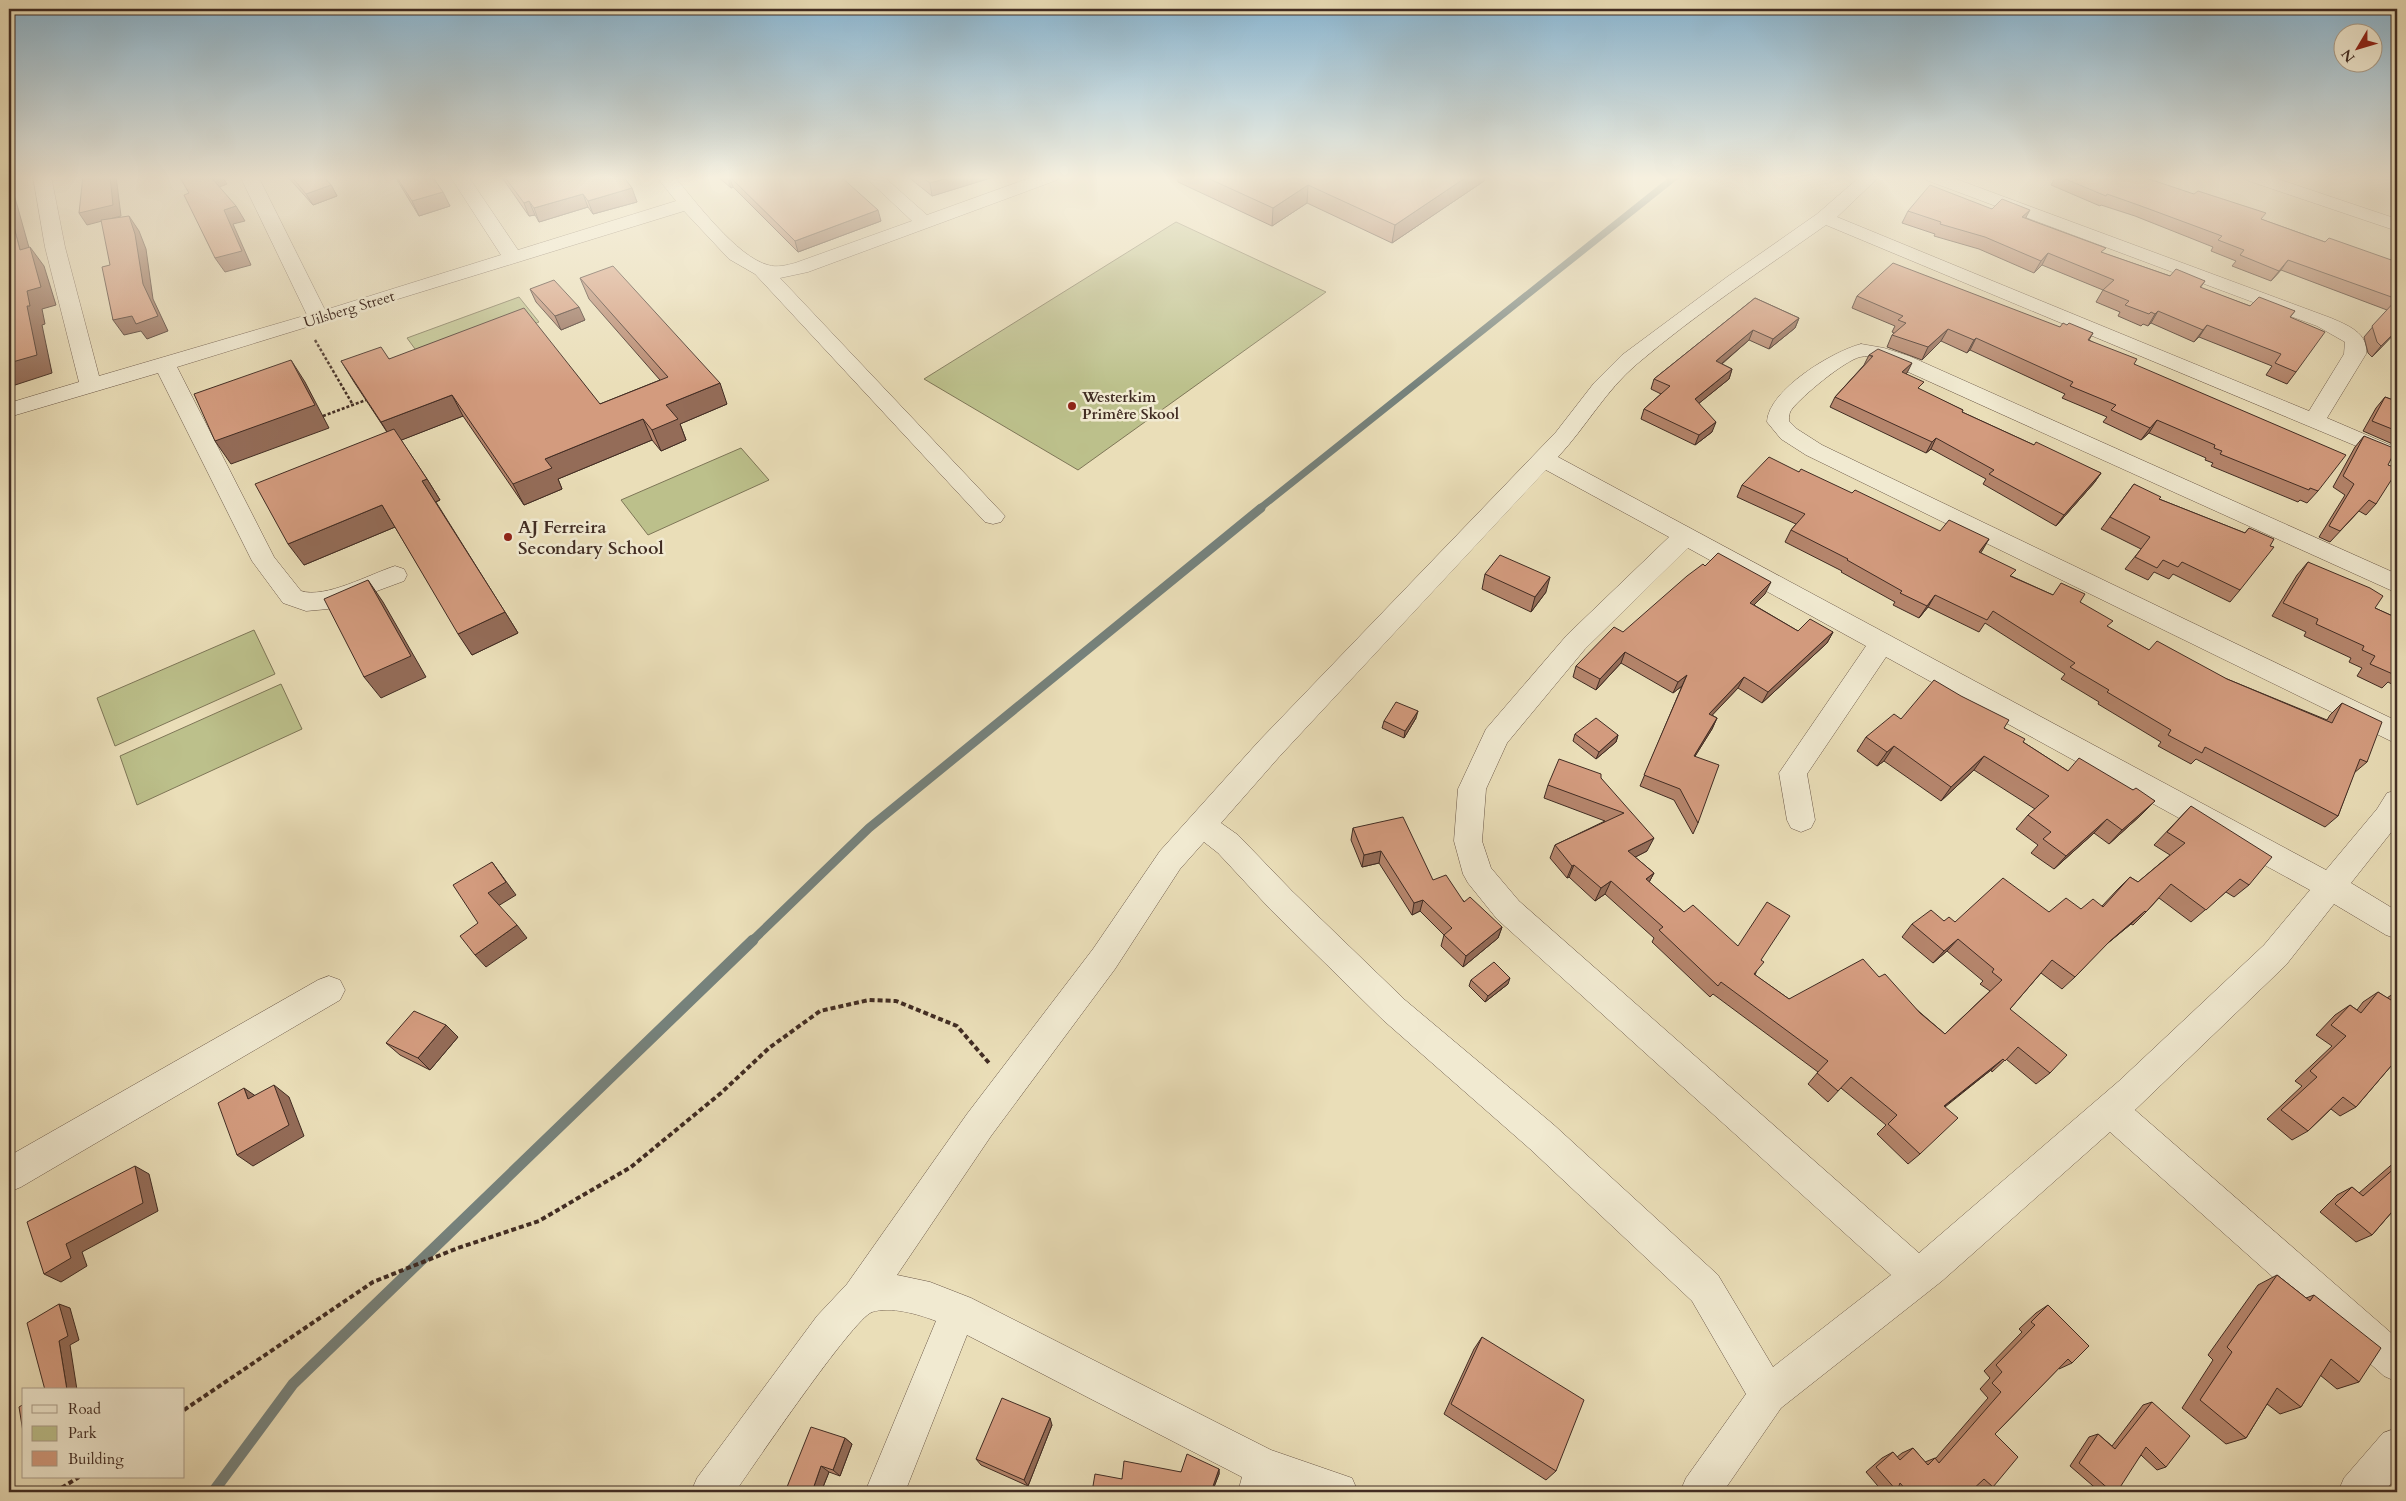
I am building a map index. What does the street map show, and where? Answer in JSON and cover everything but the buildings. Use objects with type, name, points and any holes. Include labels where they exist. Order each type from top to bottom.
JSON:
[{"type":"street","points":[[55,246],[90,385]]},
{"type":"street","points":[[279,246],[311,320]]},
{"type":"street","points":[[505,246],[513,258]]},
{"type":"street","name":"Uilsberg Street","points":[[9,410],[552,246]]},
{"type":"street","points":[[727,246],[746,262],[762,270],[778,272],[801,268],[861,246]]},
{"type":"street","points":[[712,1492],[830,1329],[860,1297],[1009,1086],[1104,958],[1170,860],[1269,749],[1564,438],[1602,388],[1629,360],[1784,246]]},
{"type":"street","points":[[1892,246],[2397,456]]},
{"type":"street","points":[[2120,246],[2324,322],[2348,334],[2356,341],[2358,347],[2356,354],[2314,421]]},
{"type":"street","points":[[762,270],[993,516]]},
{"type":"street","points":[[2397,584],[1902,362],[1876,353],[1859,350],[1845,355],[1790,398],[1779,411],[1778,422],[1789,434],[1814,450],[2397,733]]},
{"type":"street","points":[[164,363],[264,562],[292,597],[306,602],[328,600],[395,575]]},
{"type":"street","points":[[1544,459],[2331,887],[2397,926]]},
{"type":"street","points":[[1685,536],[1576,642],[1496,736],[1472,789],[1468,841],[1478,874],[1508,910],[1537,937],[1918,1276]]},
{"type":"street","points":[[1801,820],[1793,773],[1882,643]]},
{"type":"street","points":[[1700,1492],[1768,1395],[1918,1276],[2111,1110],[2275,955],[2387,817],[2397,801]]},
{"type":"street","points":[[1202,825],[1228,844],[1281,900],[1394,1010],[1542,1138],[1705,1288],[1768,1395]]},
{"type":"street","points":[[9,1175],[329,990]]},
{"type":"street","points":[[2111,1110],[2397,1364]]},
{"type":"street","points":[[860,1297],[887,1291],[930,1300],[958,1311],[1261,1479],[1338,1492]]},
{"type":"street","points":[[885,1492],[958,1311]]},
{"type":"street","points":[[2358,1492],[2397,1447]]},
{"type":"path","points":[[311,320],[353,405]]},
{"type":"path","points":[[323,416],[366,400]]},
{"type":"path","points":[[185,1409],[372,1282],[458,1248],[539,1221],[631,1167],[721,1093],[769,1048],[820,1011],[869,1000],[896,1001],[957,1026],[1009,1086]]},
{"type":"path","points":[[55,1492],[77,1478]]},
{"type":"green space","points":[[1137,246],[1228,246],[1326,292],[1078,470],[924,379]]},
{"type":"green space","points":[[519,297],[539,322],[426,364],[407,338]]},
{"type":"green space","points":[[741,448],[769,480],[648,535],[621,500]]},
{"type":"green space","points":[[254,630],[275,674],[115,746],[97,698]]},
{"type":"green space","points":[[281,684],[302,729],[137,805],[120,756]]},
{"type":"waterway","points":[[1259,509],[1588,246]]},
{"type":"waterway","points":[[752,941],[869,828],[1261,508]]},
{"type":"waterway","points":[[213,1492],[293,1384],[753,940]]},
{"type":"place","name":"Westerkim Primêre Skool","points":[[1072,406]]},
{"type":"place","name":"AJ Ferreira Secondary School","points":[[508,537]]}]
